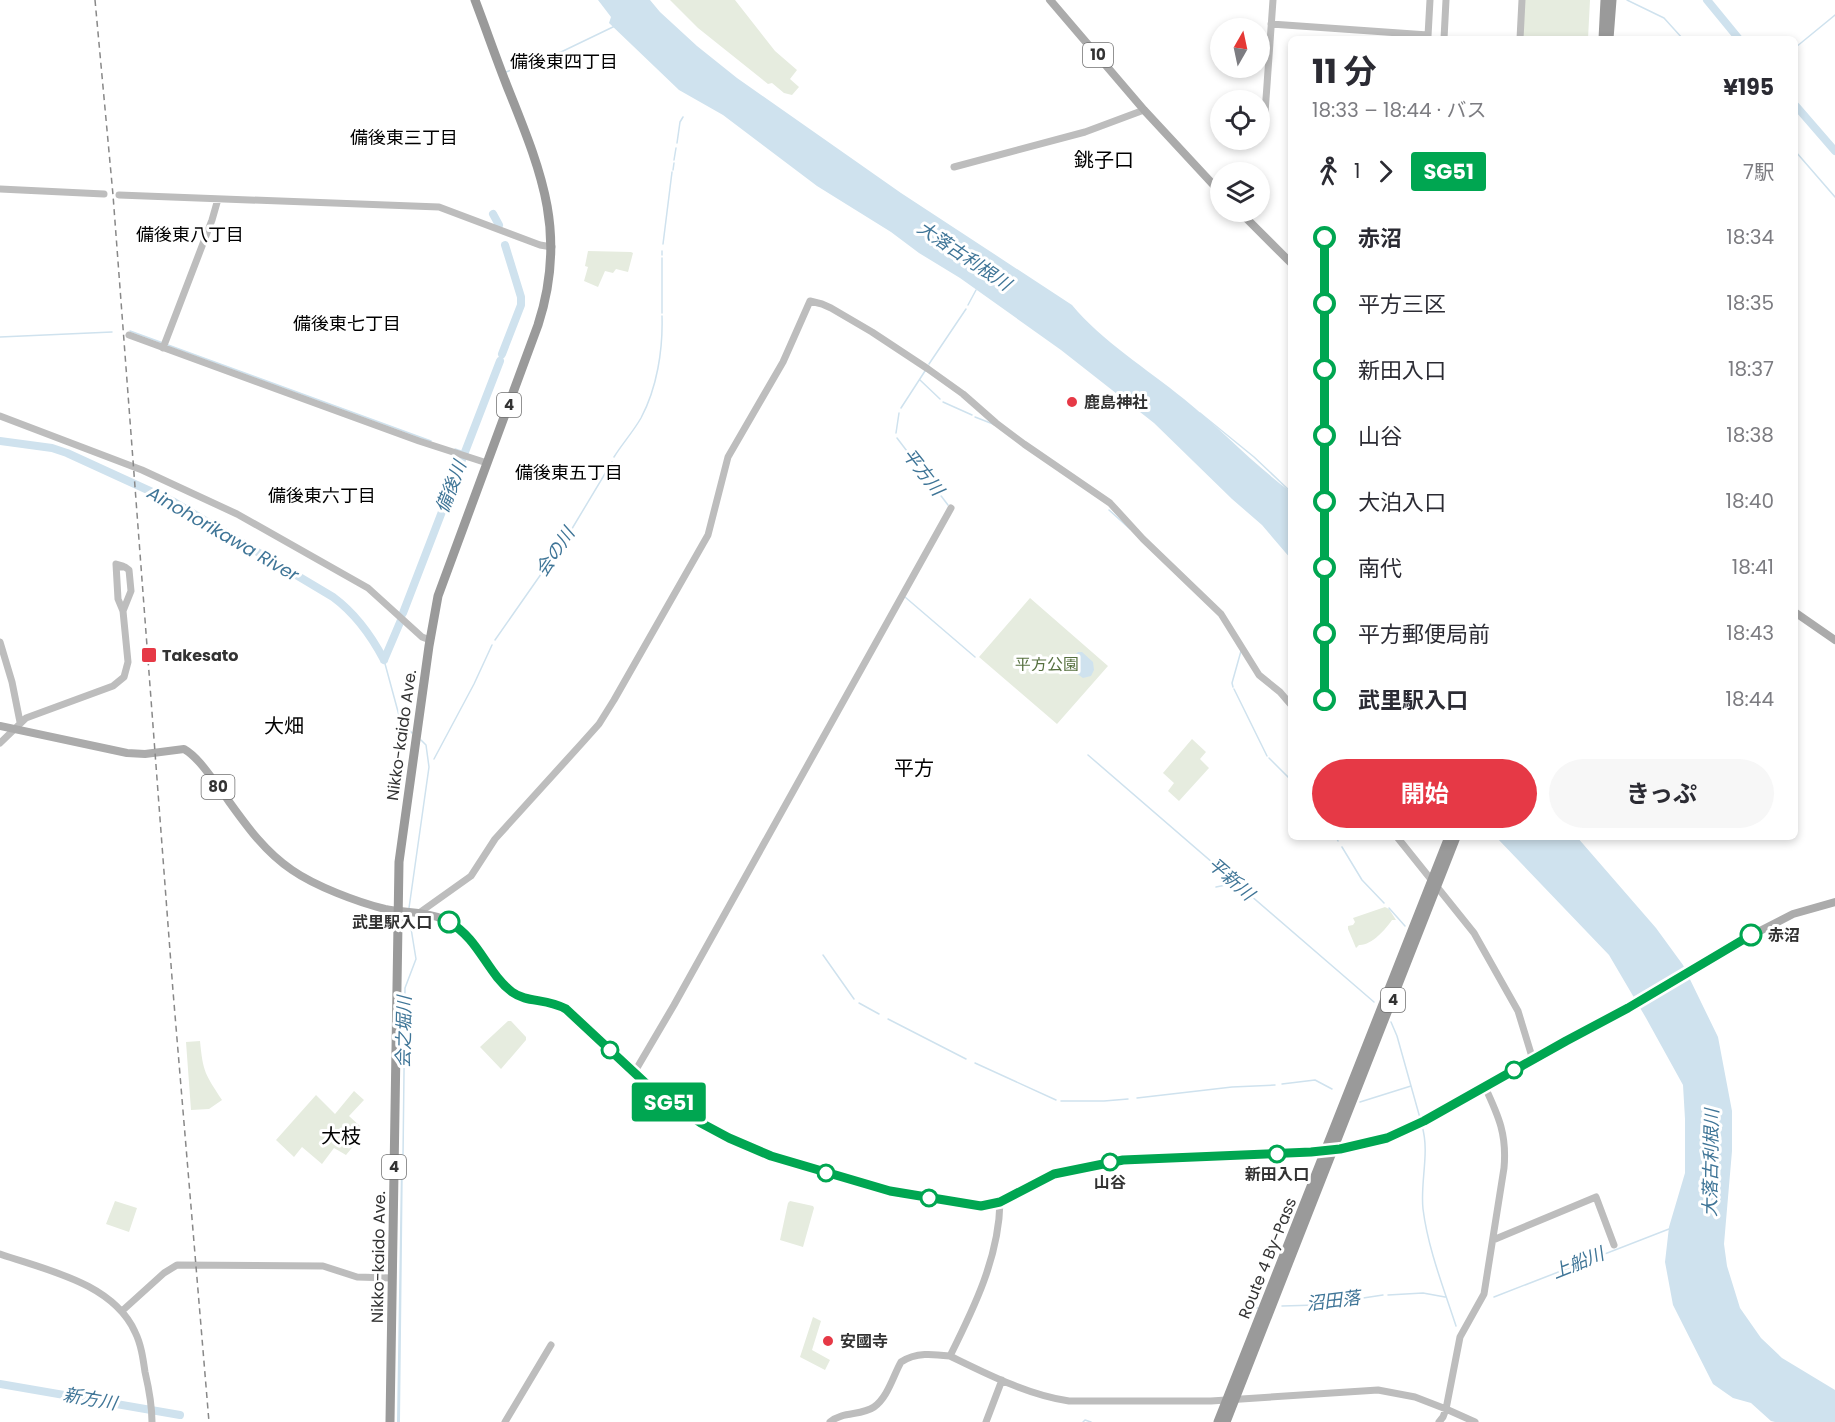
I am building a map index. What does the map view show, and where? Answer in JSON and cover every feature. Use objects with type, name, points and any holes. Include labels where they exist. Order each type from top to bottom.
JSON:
[{"type":"highway","name":"Nikko-kaido Ave.","points":[[390,1422],[392,1278],[409,912],[400,849],[430,640],[442,584],[542,313],[552,247],[548,210],[539,170],[475,0]]},
{"type":"highway","points":[[1603,36],[1605,0]]},
{"type":"highway","points":[[1609,36],[1612,0]]},
{"type":"highway","name":"Route 4 By-Pass","points":[[1435,882],[1448,840]]},
{"type":"highway","name":"Route 4 By-Pass","points":[[1226,1422],[1232,1400],[1435,882],[1455,840]]},
{"type":"highway","name":"Route 4 By-Pass","points":[[1218,1422],[1232,1400]]},
{"type":"main road","name":"10","points":[[1050,0],[1144,110],[1210,181]]},
{"type":"main road","points":[[1250,222],[1288,260]]},
{"type":"main road","points":[[1798,614],[1835,640]]},
{"type":"main road","name":"80","points":[[0,726],[127,753],[145,754],[184,749],[195,758],[213,780],[262,846],[292,869],[310,880],[351,897],[437,917],[454,925],[474,943],[508,989],[519,996],[553,1002],[566,1009],[634,1073],[683,1113],[729,1138],[771,1156],[890,1191],[971,1206],[1000,1202],[1054,1174],[1123,1160],[1330,1150],[1387,1138],[1421,1122],[1637,1003],[1752,935],[1793,914],[1835,902]]},
{"type":"street","points":[[1267,90],[1273,0]]},
{"type":"street","points":[[1428,36],[1430,0]]},
{"type":"street","points":[[1444,36],[1446,0]]},
{"type":"street","points":[[1520,36],[1522,0]]},
{"type":"street","points":[[1271,24],[1416,36]]},
{"type":"street","points":[[954,167],[1085,132],[1144,110]]},
{"type":"street","points":[[0,189],[104,194]]},
{"type":"street","points":[[119,195],[439,207],[540,245],[552,247]]},
{"type":"street","points":[[163,348],[218,199]]},
{"type":"street","points":[[409,912],[471,876],[495,839],[582,743],[614,700],[708,535],[728,457],[783,362],[810,301],[822,303],[831,308],[928,369],[963,394],[1024,444],[1110,503],[1143,539],[1221,614],[1259,675],[1288,701]]},
{"type":"street","points":[[129,335],[487,463]]},
{"type":"street","points":[[0,416],[142,470],[237,514],[356,580],[387,604],[422,637],[430,640]]},
{"type":"street","points":[[634,1073],[951,508]]},
{"type":"street","points":[[0,743],[26,718],[113,686],[122,680],[128,662],[123,611],[118,600],[120,568],[129,570],[131,587],[123,611]]},
{"type":"street","points":[[0,642],[12,682],[20,722]]},
{"type":"street","points":[[1400,840],[1474,933],[1518,1011],[1533,1060]]},
{"type":"street","points":[[1439,1422],[1446,1408],[1460,1337],[1483,1297],[1506,1148],[1503,1130],[1485,1087]]},
{"type":"street","points":[[1493,1240],[1596,1197],[1614,1245]]},
{"type":"street","points":[[950,1356],[974,1310],[986,1278],[1000,1202]]},
{"type":"street","points":[[0,1254],[89,1286],[112,1300],[122,1311],[139,1340],[152,1419]]},
{"type":"street","points":[[122,1311],[164,1273],[177,1265],[323,1266],[357,1277],[392,1278]]},
{"type":"street","points":[[505,1422],[551,1345]]},
{"type":"street","points":[[830,1422],[839,1416],[877,1405],[901,1362],[924,1354],[950,1356],[1002,1380],[1051,1398],[1069,1401],[1232,1400],[1378,1390],[1415,1397],[1475,1422]]},
{"type":"street","points":[[986,1422],[1002,1380]]},
{"type":"green space","points":[[670,0],[735,0],[775,51],[797,70],[790,79],[799,87],[792,95],[784,93],[772,83],[768,84],[698,28]]},
{"type":"green space","points":[[1525,0],[1590,0],[1588,36],[1522,36]]},
{"type":"green space","points":[[588,251],[633,253],[628,272],[616,269],[613,273],[605,271],[598,287],[584,281],[588,267],[585,266]]},
{"type":"green space","name":"平方公園","points":[[1030,598],[1108,666],[1057,724],[979,657]]},
{"type":"green space","points":[[1192,739],[1206,752],[1200,759],[1209,768],[1179,801],[1168,791],[1174,783],[1163,773]]},
{"type":"green space","points":[[1385,907],[1396,920],[1392,920],[1373,940],[1356,948],[1348,929],[1348,926],[1355,922],[1353,918]]},
{"type":"green space","points":[[508,1021],[511,1021],[526,1037],[526,1040],[501,1069],[480,1047]]},
{"type":"green space","points":[[200,1041],[206,1072],[222,1100],[209,1109],[191,1110],[186,1042]]},
{"type":"green space","points":[[354,1091],[364,1100],[349,1116],[361,1127],[354,1132],[360,1138],[346,1155],[334,1148],[322,1164],[302,1147],[294,1157],[276,1140],[316,1095],[335,1114]]},
{"type":"green space","points":[[115,1201],[137,1208],[129,1232],[106,1224]]},
{"type":"green space","points":[[790,1201],[814,1208],[803,1247],[780,1240]]},
{"type":"green space","points":[[813,1317],[821,1321],[812,1350],[830,1360],[825,1370],[800,1357]]},
{"type":"water","name":"大落古利根川","points":[[598,0],[650,0],[697,46],[737,78],[901,193],[1072,305],[1111,343],[1184,399],[1288,490],[1288,555],[1262,525],[1154,423],[1061,350],[960,278],[817,186],[723,115],[679,90],[609,23],[611,17]]},
{"type":"water","points":[[1082,652],[1093,662],[1094,670],[1091,676],[1083,678],[1076,673],[1076,654]]},
{"type":"water","name":"大落古利根川","points":[[1499,840],[1580,840],[1656,928],[1683,965],[1718,1037],[1732,1111],[1732,1151],[1724,1244],[1727,1266],[1740,1308],[1761,1338],[1782,1358],[1835,1390],[1835,1422],[1771,1421],[1751,1403],[1733,1398],[1713,1384],[1673,1305],[1665,1262],[1669,1227],[1685,1173],[1683,1085],[1609,955]]},
{"type":"water","points":[[403,1153],[400,1422],[397,1422],[401,1165]]},
{"type":"waterway","points":[[1627,0],[1664,18],[1680,36]]},
{"type":"waterway","points":[[1707,0],[1737,36]]},
{"type":"waterway","points":[[1798,45],[1835,15]]},
{"type":"waterway","points":[[506,72],[561,52],[615,26]]},
{"type":"waterway","points":[[1798,108],[1835,151]]},
{"type":"waterway","name":"会の川","points":[[677,143],[683,117]]},
{"type":"waterway","name":"会の川","points":[[674,160],[676,148]]},
{"type":"waterway","points":[[1798,154],[1835,197]]},
{"type":"waterway","name":"会の川","points":[[673,170],[674,163]]},
{"type":"waterway","name":"会の川","points":[[663,244],[672,172]]},
{"type":"waterway","name":"備後川","points":[[493,214],[499,225]]},
{"type":"waterway","name":"備後川","points":[[502,354],[521,305],[521,297],[505,245]]},
{"type":"waterway","name":"会の川","points":[[662,258],[662,313]]},
{"type":"waterway","points":[[968,305],[976,290]]},
{"type":"waterway","name":"平方川","points":[[929,364],[966,309]]},
{"type":"waterway","name":"会の川","points":[[614,457],[635,428],[647,406],[655,382],[660,355],[662,316]]},
{"type":"waterway","points":[[130,331],[163,343]]},
{"type":"waterway","points":[[0,337],[112,332]]},
{"type":"waterway","points":[[168,345],[431,441]]},
{"type":"waterway","name":"備後川","points":[[403,613],[500,361]]},
{"type":"waterway","name":"平方川","points":[[901,408],[925,371]]},
{"type":"waterway","name":"平方川","points":[[920,380],[940,399]]},
{"type":"waterway","name":"平方川","points":[[943,402],[972,415]]},
{"type":"waterway","name":"平方川","points":[[896,433],[899,413]]},
{"type":"waterway","points":[[1200,413],[1254,457],[1288,489]]},
{"type":"waterway","name":"平方川","points":[[975,417],[993,424]]},
{"type":"waterway","name":"平方川","points":[[897,438],[948,505]]},
{"type":"waterway","name":"Ainohorikawa River","points":[[0,441],[52,448],[67,453],[174,502],[333,597],[349,610],[362,626],[384,660]]},
{"type":"waterway","points":[[455,449],[464,452]]},
{"type":"waterway","name":"会の川","points":[[495,640],[567,537],[612,462]]},
{"type":"waterway","name":"平方川","points":[[1109,510],[1130,529]]},
{"type":"waterway","name":"平新川","points":[[905,597],[975,657]]},
{"type":"waterway","name":"備後川","points":[[384,660],[401,620]]},
{"type":"waterway","name":"会の川","points":[[434,759],[492,645]]},
{"type":"waterway","name":"平方川","points":[[1233,687],[1232,683],[1241,651]]},
{"type":"waterway","name":"会之堀川","points":[[384,660],[400,719],[412,733]]},
{"type":"waterway","points":[[1234,689],[1267,756]]},
{"type":"waterway","name":"会之堀川","points":[[409,908],[429,767],[426,745],[421,740]]},
{"type":"waterway","name":"平新川","points":[[1088,755],[1374,1002]]},
{"type":"waterway","points":[[1269,758],[1288,777]]},
{"type":"waterway","points":[[1342,847],[1362,880],[1384,903]]},
{"type":"waterway","points":[[1216,887],[1226,885],[1239,887]]},
{"type":"waterway","points":[[1389,908],[1405,926]]},
{"type":"waterway","name":"会之堀川","points":[[403,1157],[405,988],[416,959],[409,916]]},
{"type":"waterway","points":[[823,955],[854,999]]},
{"type":"waterway","points":[[859,1003],[879,1014]]},
{"type":"waterway","points":[[888,1019],[966,1059]]},
{"type":"waterway","name":"平新川","points":[[1391,1022],[1420,1118]]},
{"type":"waterway","points":[[975,1063],[1056,1100]]},
{"type":"waterway","points":[[1282,1084],[1315,1080],[1332,1089]]},
{"type":"waterway","points":[[1137,1098],[1232,1087],[1275,1085]]},
{"type":"waterway","points":[[1360,1102],[1411,1086]]},
{"type":"waterway","points":[[1061,1101],[1128,1099]]},
{"type":"waterway","name":"平新川","points":[[1422,1126],[1425,1146],[1422,1199],[1425,1224],[1456,1326]]},
{"type":"waterway","name":"上船川","points":[[1494,1297],[1669,1229]]},
{"type":"waterway","name":"沼田落","points":[[1388,1295],[1423,1293],[1445,1297]]},
{"type":"waterway","name":"沼田落","points":[[1282,1306],[1317,1305],[1383,1295]]},
{"type":"waterway","name":"沼田落","points":[[1247,1307],[1258,1308]]},
{"type":"waterway","name":"新方川","points":[[0,1384],[180,1415]]},
{"type":"waterway","points":[[1083,1422],[1085,1420],[1091,1422]]},
{"type":"railway","points":[[95,0],[113,195],[173,991],[209,1422]]},
{"type":"bus line","name":"SG51","points":[[449,922],[464,932],[474,943],[502,982],[514,994],[529,999],[553,1002],[566,1009],[654,1091],[683,1113],[701,1123],[771,1156],[859,1184],[971,1206],[1000,1202],[1054,1174],[1123,1160],[1311,1152],[1340,1149],[1387,1138],[1425,1121],[1628,1008],[1751,935]]},
{"type":"place","name":"鹿島神社","points":[[1072,402]]},
{"type":"place","name":"Takesato","points":[[149,655]]},
{"type":"place","name":"武里駅入口","points":[[449,922]]},
{"type":"place","name":"赤沼","points":[[1751,935]]},
{"type":"place","name":"新田入口","points":[[1277,1154]]},
{"type":"place","name":"山谷","points":[[1110,1162]]},
{"type":"place","name":"安國寺","points":[[828,1341]]},
{"type":"district","name":"備後東四丁目","points":[[564,62]]},
{"type":"district","name":"備後東三丁目","points":[[404,138]]},
{"type":"district","name":"銚子口","points":[[1104,160]]},
{"type":"district","name":"備後東八丁目","points":[[190,235]]},
{"type":"district","name":"備後東七丁目","points":[[347,324]]},
{"type":"district","name":"備後東五丁目","points":[[569,473]]},
{"type":"district","name":"備後東六丁目","points":[[322,496]]},
{"type":"district","name":"大畑","points":[[284,726]]},
{"type":"district","name":"平方","points":[[914,768]]},
{"type":"district","name":"大枝","points":[[341,1136]]}]
